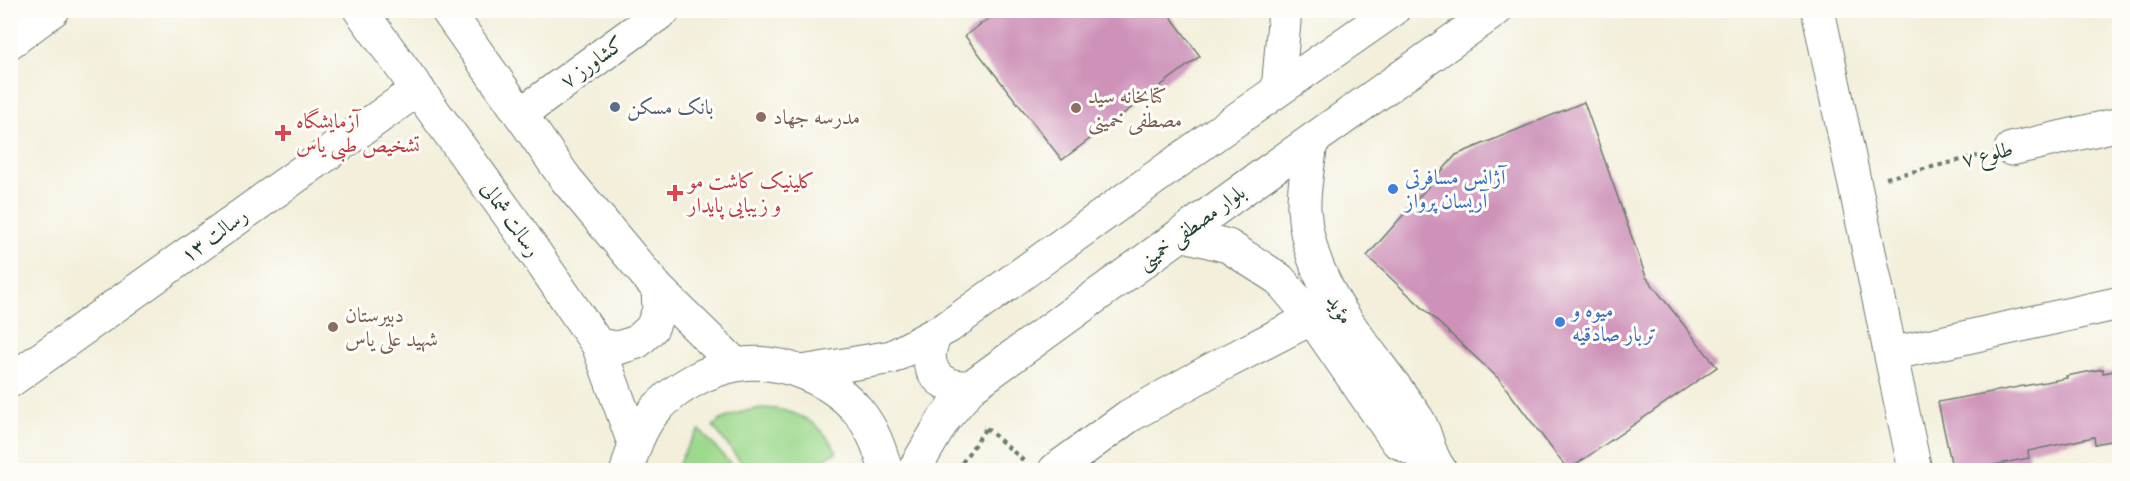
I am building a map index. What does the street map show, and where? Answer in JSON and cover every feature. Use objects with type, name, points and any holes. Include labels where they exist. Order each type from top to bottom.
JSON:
[{"type":"street","points":[[10,42],[53,10]]},
{"type":"street","name":"رسالت شمالی","points":[[360,10],[512,219],[598,345],[630,457]]},
{"type":"street","points":[[447,10],[566,178],[658,290],[736,365]]},
{"type":"street","name":"کشاورز ۷","points":[[521,114],[664,10]]},
{"type":"street","points":[[1278,90],[1286,10]]},
{"type":"street","points":[[802,372],[892,357],[937,333],[1393,10]]},
{"type":"street","name":"بلوار مصطفی خمینی","points":[[914,471],[944,419],[972,386],[1496,10]]},
{"type":"street","points":[[1818,10],[1915,471]]},
{"type":"street","name":"رسالت ۱۳","points":[[10,381],[418,89]]},
{"type":"street","name":"طلوع ۷","points":[[2011,149],[2120,124]]},
{"type":"street","name":"مؤید","points":[[1311,141],[1304,208],[1310,247],[1332,301],[1419,423],[1429,467]]},
{"type":"street","name":"مؤید","points":[[1181,234],[1228,246],[1279,279],[1312,318],[1397,441],[1429,467]]},
{"type":"street","points":[[598,345],[618,348],[637,342],[652,328],[659,310],[658,290]]},
{"type":"street","points":[[1891,354],[2120,303]]},
{"type":"street","points":[[1041,467],[1215,368],[1312,318]]},
{"type":"street","points":[[937,333],[931,344],[929,356],[931,368],[938,378],[948,385],[960,388],[972,386]]},
{"type":"street","points":[[630,457],[658,406],[694,380],[736,365],[770,365],[802,372],[834,389],[860,413],[878,443],[886,471]]},
{"type":"path","name":"طلوع ۷","points":[[1855,186],[2011,149]]},
{"type":"path","points":[[986,428],[1041,467]]},
{"type":"green space","points":[[761,408],[785,411],[806,419],[823,432],[837,452],[801,470],[747,470],[713,426],[729,416]]},
{"type":"green space","points":[[700,430],[736,470],[676,470],[689,444]]},
{"type":"building","name":"کتابخانه سید مصطفی خمینی","points":[[1000,10],[1166,10],[1200,56],[1062,160],[965,36]]},
{"type":"building","name":"میوه و تربار صادقیه","points":[[1584,102],[1646,277],[1717,367],[1568,470],[1499,379],[1367,256],[1456,155]]},
{"type":"building","points":[[2103,369],[2103,373],[2120,370],[2120,439],[2095,444],[2094,437],[2028,451],[2029,458],[1969,470],[1968,464],[1952,467],[1938,402]]},
{"type":"place","name":"بانک مسکن","points":[[615,107]]},
{"type":"place","name":"کتابخانه سید مصطفی خمینی","points":[[1076,108]]},
{"type":"place","name":"مدرسه جهاد","points":[[761,117]]},
{"type":"place","name":"آزمایشگاه تشخیص طبی یاس","points":[[283,133]]},
{"type":"place","name":"آژانس مسافرتی آریسان پرواز","points":[[1393,189]]},
{"type":"place","name":"کلینیک کاشت مو و زیبایی پایدار","points":[[675,193]]},
{"type":"place","name":"میوه و تربار صادقیه","points":[[1560,322]]},
{"type":"place","name":"دبیرستان شهید علی یاس","points":[[333,327]]}]
